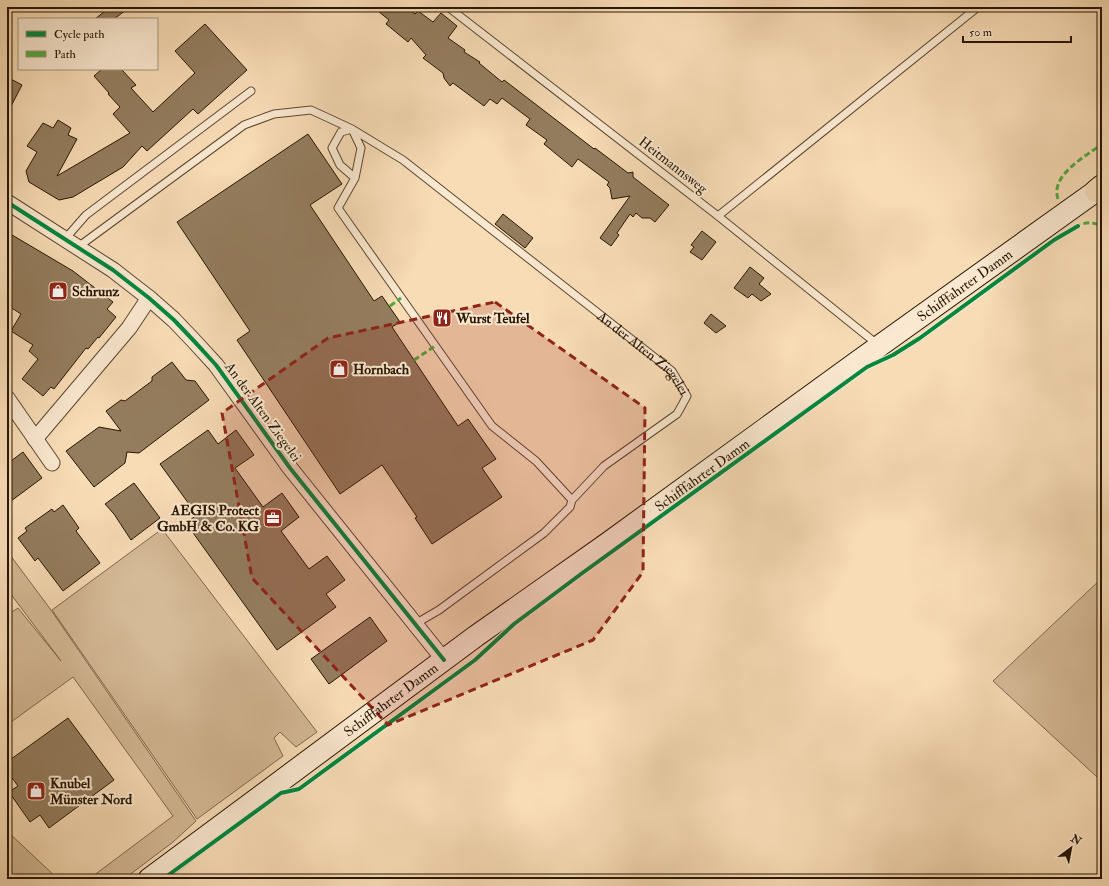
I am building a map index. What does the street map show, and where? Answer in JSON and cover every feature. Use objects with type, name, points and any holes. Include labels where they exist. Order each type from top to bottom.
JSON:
[{"type":"main road","name":"Schifffahrter Damm","points":[[149,879],[444,660],[1099,189]]},
{"type":"street","name":"An der Alten Ziegelei","points":[[7,202],[113,270],[149,298],[179,325],[216,366],[290,468],[444,660]]},
{"type":"street","points":[[36,439],[129,328],[149,298]]},
{"type":"street","points":[[7,398],[52,463]]},
{"type":"lane","name":"Heitmannsweg","points":[[448,7],[718,216],[880,346]]},
{"type":"lane","points":[[718,216],[978,7]]},
{"type":"lane","points":[[65,239],[86,215],[251,91]]},
{"type":"lane","name":"An der Alten Ziegelei","points":[[78,247],[244,125],[274,114],[311,110],[352,129],[403,160],[672,371],[687,396],[677,414],[604,466],[572,500]]},
{"type":"lane","points":[[355,178],[340,165],[332,148],[341,132],[352,129],[361,148],[355,178],[338,208],[492,426],[536,461],[572,500],[570,507],[544,533],[439,610],[415,624]]},
{"type":"highlighted area","points":[[495,302],[645,408],[643,572],[593,640],[388,725],[252,578],[222,413],[328,338]]},
{"type":"shaded area","points":[[162,529],[317,732],[296,747],[280,732],[274,738],[283,756],[197,819],[52,610]]},
{"type":"shaded area","points":[[7,551],[51,610],[196,821],[173,842],[124,879],[89,879],[173,816],[73,677],[7,725],[7,615],[18,608],[61,661],[7,589]]},
{"type":"shaded area","points":[[1102,578],[1102,658],[1097,663],[1102,668],[1102,771],[1097,777],[993,681]]},
{"type":"shaded area","points":[[7,831],[58,879],[7,879]]},
{"type":"building","points":[[110,7],[130,7],[115,18],[96,18]]},
{"type":"building","points":[[373,7],[406,7],[415,14],[418,11],[433,22],[441,13],[457,26],[448,38],[465,50],[464,52],[480,62],[479,63],[502,82],[504,80],[594,149],[595,148],[628,173],[633,172],[633,177],[669,205],[655,222],[650,218],[642,218],[636,213],[633,217],[630,214],[617,233],[619,235],[611,246],[600,238],[630,196],[612,199],[610,188],[607,185],[609,182],[578,159],[572,167],[544,144],[547,140],[526,125],[530,119],[502,98],[497,104],[490,99],[484,106],[453,83],[450,86],[444,78],[443,73],[423,58],[426,55],[411,38],[408,42],[386,24],[389,20]]},
{"type":"building","points":[[205,24],[247,70],[198,114],[193,109],[147,151],[142,146],[123,167],[73,197],[59,200],[29,182],[26,171],[37,152],[27,146],[43,123],[53,128],[58,120],[71,128],[68,135],[77,139],[57,176],[130,133],[113,114],[120,107],[94,76],[101,70],[122,70],[136,85],[131,88],[153,112],[195,73],[175,51]]},
{"type":"building","points":[[7,77],[22,85],[7,114]]},
{"type":"building","points":[[308,134],[342,184],[310,205],[374,301],[382,296],[400,322],[392,327],[458,426],[468,419],[496,459],[482,468],[502,497],[432,544],[415,518],[417,517],[382,465],[340,494],[237,340],[250,331],[177,222]]},
{"type":"building","points":[[503,214],[533,238],[525,248],[495,224]]},
{"type":"building","points":[[702,231],[716,242],[702,260],[690,252],[694,247],[691,245]]},
{"type":"building","points":[[7,232],[73,271],[113,302],[107,309],[116,317],[99,338],[98,337],[88,349],[86,348],[54,389],[51,387],[43,396],[22,379],[38,359],[29,351],[33,345],[11,331],[21,314],[7,305]]},
{"type":"building","points":[[750,267],[764,278],[759,284],[771,294],[761,301],[752,294],[748,298],[734,288]]},
{"type":"building","points":[[711,314],[726,326],[716,333],[704,323]]},
{"type":"building","points":[[172,362],[186,380],[195,381],[209,400],[139,453],[127,452],[125,463],[94,487],[66,451],[99,427],[121,431],[106,411],[121,400],[125,401],[152,381],[152,377]]},
{"type":"building","points":[[208,430],[218,444],[236,430],[254,455],[235,468],[263,507],[282,493],[299,517],[281,531],[309,569],[327,556],[345,580],[326,594],[336,607],[277,650],[186,523],[197,515],[160,464]]},
{"type":"building","points":[[23,452],[42,478],[7,504],[7,464]]},
{"type":"building","points":[[134,483],[160,518],[131,540],[114,514],[105,504]]},
{"type":"building","points":[[63,505],[79,528],[76,531],[100,563],[63,591],[38,558],[35,561],[18,538],[27,531],[25,528],[52,509],[54,512]]},
{"type":"building","points":[[370,617],[387,641],[329,684],[311,659]]},
{"type":"building","points":[[68,718],[114,780],[49,828],[40,815],[30,822],[9,792],[18,786],[7,771],[7,762]]},
{"type":"marked path","points":[[1058,199],[1057,190],[1059,182],[1064,174],[1078,161],[1102,144]]},
{"type":"marked path","points":[[1075,227],[1089,223],[1102,227]]},
{"type":"marked path","points":[[390,306],[401,298]]},
{"type":"marked path","points":[[414,360],[435,346]]},
{"type":"cycle path","points":[[7,202],[113,270],[174,320],[216,365],[290,468],[444,660]]},
{"type":"cycle path","points":[[163,879],[281,793],[299,789],[475,660],[514,624],[581,574],[867,367],[893,355],[920,338],[1054,240],[1078,226]]},
{"type":"place","name":"Schrunz","points":[[58,291]]},
{"type":"place","name":"Wurst Teufel","points":[[442,318]]},
{"type":"place","name":"Hornbach","points":[[339,369]]},
{"type":"place","name":"AEGIS Protect GmbH & Co. KG","points":[[273,518]]},
{"type":"place","name":"Knubel Münster Nord","points":[[36,791]]}]
